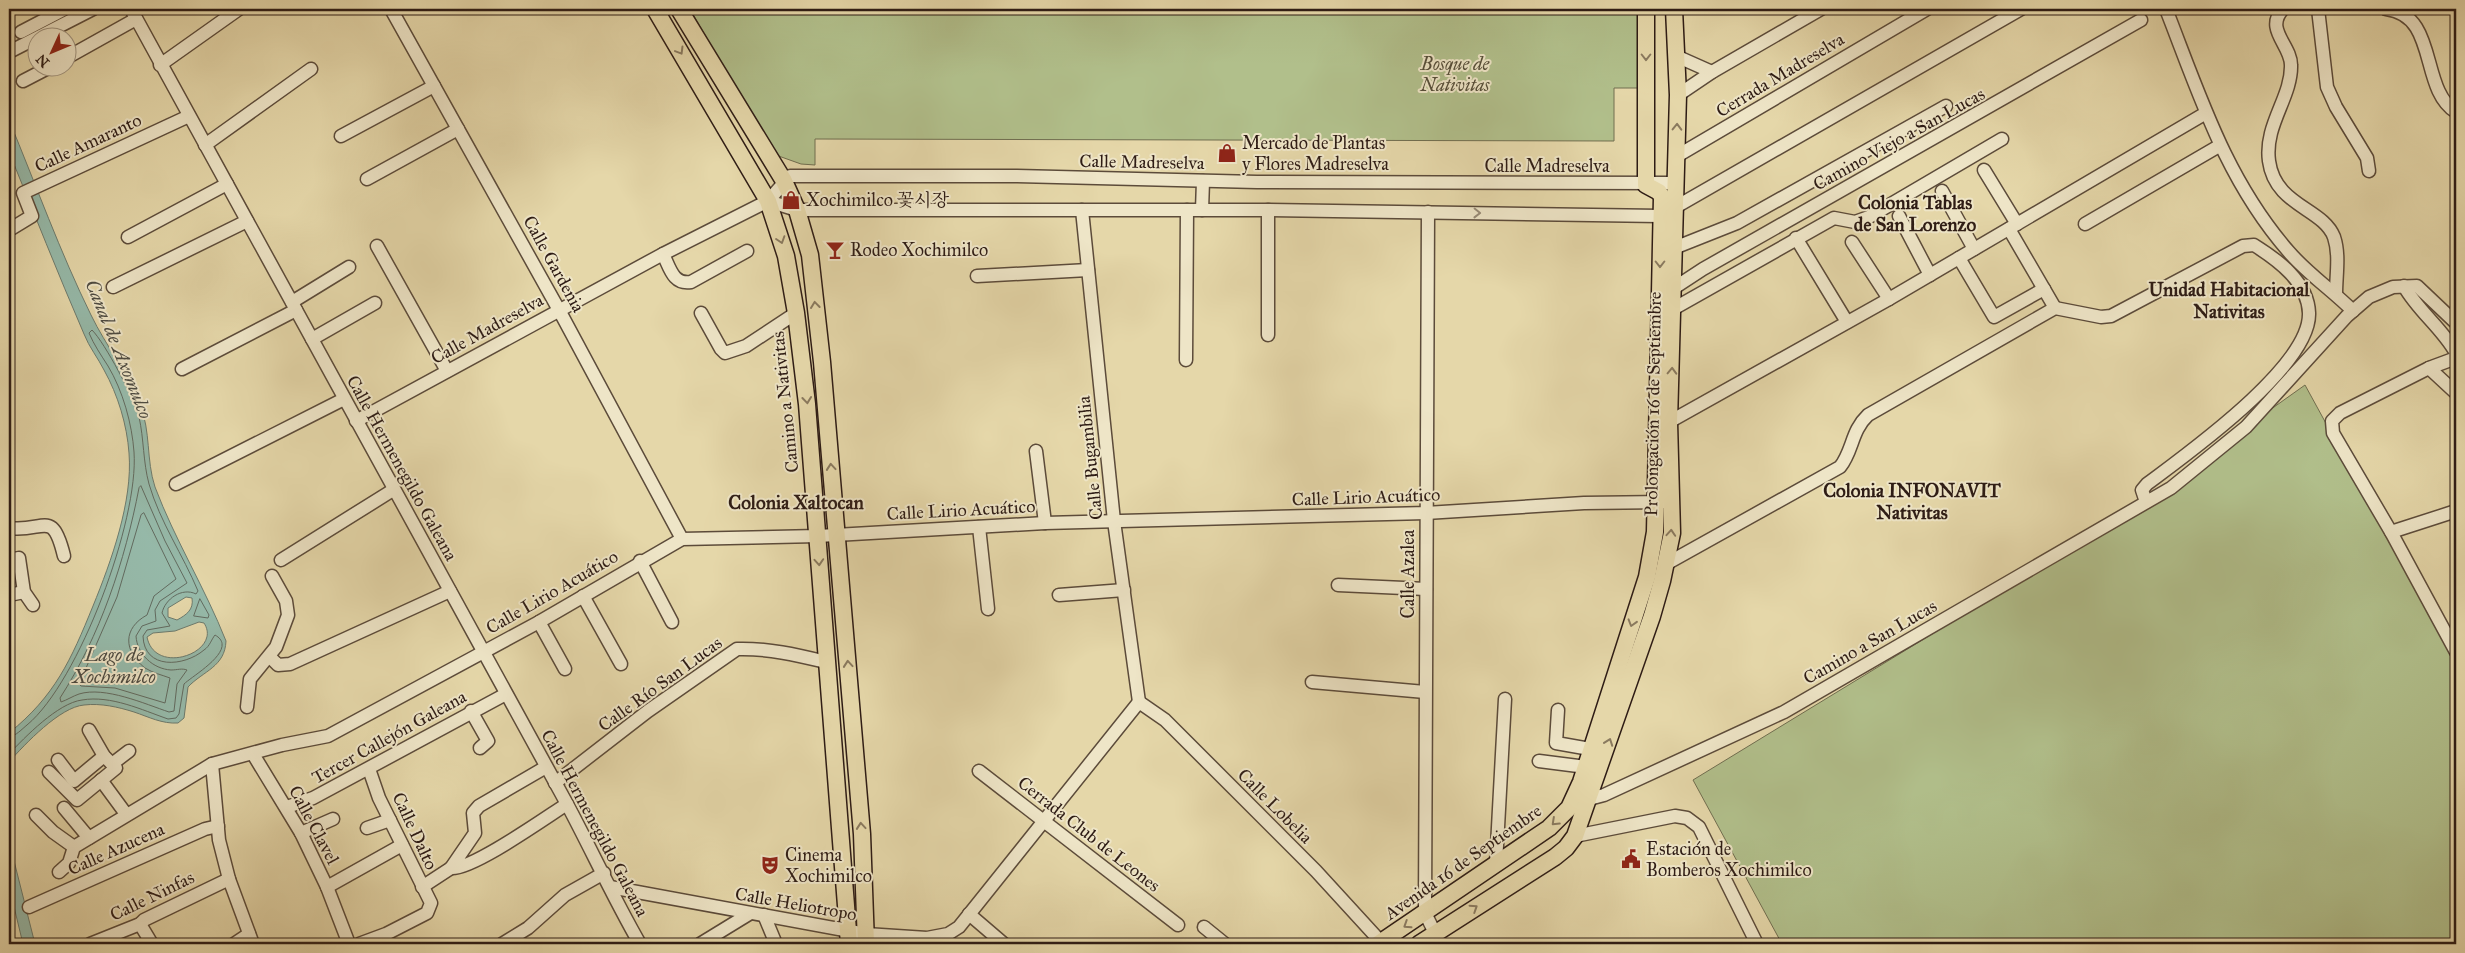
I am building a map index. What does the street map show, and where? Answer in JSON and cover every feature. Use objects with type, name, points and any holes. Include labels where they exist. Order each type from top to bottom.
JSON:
[{"type":"main road","name":"Camino a Nativitas","points":[[655,9],[768,201],[786,256],[796,313],[807,404],[849,938]]},
{"type":"main road","points":[[679,9],[784,181],[797,210],[810,254],[822,362],[862,834],[866,939]]},
{"type":"main road","points":[[1646,9],[1646,184]]},
{"type":"main road","name":"Prolongación 16 de Septiembre","points":[[1585,786],[1590,748],[1651,562],[1664,502],[1670,422],[1677,183],[1678,95],[1674,9]]},
{"type":"main road","name":"Prolongación 16 de Septiembre","points":[[1585,786],[1642,646],[1666,564],[1672,533],[1664,502],[1660,216],[1662,197],[1659,192],[1646,184]]},
{"type":"main road","points":[[1419,944],[1554,858],[1566,848],[1575,836],[1585,786]]},
{"type":"main road","name":"Avenida 16 de Septiembre","points":[[1379,943],[1549,828],[1569,808],[1585,786]]},
{"type":"street","points":[[21,32],[65,9]]},
{"type":"street","points":[[9,52],[93,9]]},
{"type":"street","points":[[160,65],[239,9]]},
{"type":"street","name":"Calle Gardenia","points":[[391,9],[559,310],[682,539]]},
{"type":"street","points":[[1678,95],[1712,72],[1821,9]]},
{"type":"street","name":"Cerrada Madreselva","points":[[1677,156],[1927,9]]},
{"type":"street","points":[[768,201],[797,210],[1268,210],[1660,216],[2021,9]]},
{"type":"street","points":[[2166,9],[2219,146],[2244,192],[2288,250],[2319,283],[2336,294],[2353,311]]},
{"type":"street","points":[[2283,9],[2276,23],[2277,33],[2292,64],[2270,134],[2269,161],[2273,175],[2286,196],[2329,228],[2334,237],[2337,253],[2336,294]]},
{"type":"street","points":[[2318,9],[2327,87],[2336,107],[2366,158],[2369,170]]},
{"type":"street","points":[[2393,9],[2413,22],[2423,40],[2440,95],[2447,106],[2456,112]]},
{"type":"street","points":[[78,50],[133,14]]},
{"type":"street","name":"Calle Hermenegildo Galeana","points":[[133,14],[567,804],[640,944]]},
{"type":"street","name":"Camino Viejo a San Lucas","points":[[1674,288],[1703,269],[2141,20]]},
{"type":"street","points":[[1676,56],[1712,72]]},
{"type":"street","points":[[205,145],[312,69]]},
{"type":"street","points":[[23,81],[29,78]]},
{"type":"street","points":[[341,136],[434,86]]},
{"type":"street","points":[[1674,248],[1737,223],[1946,106]]},
{"type":"street","points":[[1670,422],[1889,299],[2206,113]]},
{"type":"street","name":"Calle Amaranto","points":[[9,230],[32,216],[22,194],[24,192],[189,116]]},
{"type":"street","points":[[367,179],[458,129]]},
{"type":"street","points":[[1674,309],[1834,218],[1856,222],[1869,217],[2002,138]]},
{"type":"street","points":[[2085,224],[2219,146]]},
{"type":"street","points":[[1984,170],[2055,308]]},
{"type":"street","name":"Calle Madreselva","points":[[356,421],[662,254],[768,201],[790,176],[1007,176],[1203,181],[1677,183]]},
{"type":"street","points":[[1202,210],[1203,181]]},
{"type":"street","points":[[128,236],[226,184]]},
{"type":"street","points":[[1942,191],[1974,249]]},
{"type":"street","name":"Calle Bugambilia","points":[[1082,210],[1114,521],[1138,702]]},
{"type":"street","points":[[1186,360],[1187,210]]},
{"type":"street","points":[[1268,210],[1268,335]]},
{"type":"street","name":"Calle Azalea","points":[[1428,212],[1425,692],[1426,913],[1436,933]]},
{"type":"street","points":[[1899,216],[1930,275]]},
{"type":"street","points":[[113,287],[247,221]]},
{"type":"street","points":[[1796,238],[1847,322]]},
{"type":"street","points":[[1852,242],[1889,299]]},
{"type":"street","points":[[1666,564],[1840,467],[1860,423],[1868,415],[2055,308],[2101,317],[2111,316],[2250,244],[2262,249],[2301,286],[2309,315],[2303,337],[2284,364],[2246,406],[2147,484],[2142,490],[2146,502]]},
{"type":"street","points":[[377,246],[447,371]]},
{"type":"street","points":[[662,254],[676,278],[684,283],[691,282],[748,251]]},
{"type":"street","points":[[1959,258],[1994,317],[2044,289]]},
{"type":"street","points":[[182,369],[294,306],[350,267]]},
{"type":"street","points":[[977,276],[1088,270]]},
{"type":"street","points":[[2456,323],[2417,286],[2404,286],[2410,297],[2449,340],[2456,353]]},
{"type":"street","name":"Camino a San Lucas","points":[[1585,786],[1604,795],[1784,712],[2171,488],[2246,427],[2353,311],[2369,297],[2393,287],[2404,286]]},
{"type":"street","points":[[312,338],[375,303]]},
{"type":"street","points":[[2432,320],[2443,311]]},
{"type":"street","points":[[702,313],[720,350],[725,353],[746,346],[796,313]]},
{"type":"street","points":[[2456,358],[2429,368],[2340,413],[2332,422],[2333,433],[2391,532],[2456,652]]},
{"type":"street","points":[[2429,368],[2456,393]]},
{"type":"street","points":[[176,484],[344,400]]},
{"type":"street","points":[[1036,451],[1045,523]]},
{"type":"street","points":[[281,560],[393,490]]},
{"type":"street","name":"Calle Lirio Acuático","points":[[74,847],[212,764],[282,745],[328,736],[539,622],[640,561],[682,539],[818,536],[1045,523],[1426,513],[1584,504],[1664,502]]},
{"type":"street","points":[[2391,532],[2456,511]]},
{"type":"street","points":[[9,528],[18,529],[46,525],[52,527],[58,534],[64,556]]},
{"type":"street","points":[[979,527],[988,609]]},
{"type":"street","points":[[9,560],[19,558],[24,592],[33,605]]},
{"type":"street","points":[[640,561],[672,622]]},
{"type":"street","points":[[247,707],[250,679],[270,657],[276,647],[288,615],[286,602],[272,576]]},
{"type":"street","points":[[1338,585],[1426,589]]},
{"type":"street","points":[[1059,595],[1124,590]]},
{"type":"street","points":[[270,657],[278,665],[290,664],[450,591]]},
{"type":"street","points":[[9,595],[24,592]]},
{"type":"street","points":[[583,596],[621,664]]},
{"type":"street","points":[[539,622],[565,669]]},
{"type":"street","name":"Calle Río San Lucas","points":[[555,783],[648,711],[737,649],[782,652],[826,662]]},
{"type":"street","points":[[1312,682],[1425,692]]},
{"type":"street","name":"Tercer Callejón Galeana","points":[[287,807],[313,798],[471,711],[506,694]]},
{"type":"street","points":[[1496,864],[1505,699]]},
{"type":"street","name":"Calle Heliotropo","points":[[610,887],[749,914],[764,915],[849,938],[927,938],[948,934],[959,927],[970,914],[1138,702]]},
{"type":"street","name":"Calle Lobelia","points":[[1138,702],[1165,720],[1316,871],[1379,943]]},
{"type":"street","points":[[1558,710],[1556,743],[1590,748]]},
{"type":"street","points":[[471,711],[488,741],[480,748]]},
{"type":"street","points":[[48,772],[77,800],[116,768],[108,760],[89,730]]},
{"type":"street","points":[[58,760],[74,781],[108,760],[129,751]]},
{"type":"street","name":"Calle Clavel","points":[[253,754],[287,807],[301,833],[327,887],[349,944]]},
{"type":"street","points":[[1539,761],[1585,786]]},
{"type":"street","points":[[212,764],[219,840],[229,878],[251,939],[234,944]]},
{"type":"street","points":[[422,887],[451,868],[453,862],[475,833],[473,813],[479,806],[546,767]]},
{"type":"street","name":"Calle Dalto","points":[[368,769],[430,903],[427,914],[388,939]]},
{"type":"street","name":"Cerrada Club de Leones","points":[[979,771],[1178,925]]},
{"type":"street","points":[[101,780],[126,814]]},
{"type":"street","points":[[451,868],[457,869],[467,864],[567,804]]},
{"type":"street","points":[[64,808],[89,838]]},
{"type":"street","points":[[36,815],[53,832],[74,847],[69,863],[59,872]]},
{"type":"street","points":[[1575,836],[1675,816],[1687,818],[1699,826],[1757,944]]},
{"type":"street","points":[[301,833],[334,819]]},
{"type":"street","points":[[367,828],[390,820]]},
{"type":"street","name":"Calle Azucena","points":[[29,907],[205,829],[218,826]]},
{"type":"street","points":[[327,887],[402,845]]},
{"type":"street","points":[[502,944],[528,928],[565,894],[604,873]]},
{"type":"street","name":"Calle Ninfas","points":[[90,944],[140,924],[144,920],[229,878]]},
{"type":"street","points":[[700,944],[749,914]]},
{"type":"street","points":[[970,914],[1004,944]]},
{"type":"street","points":[[764,915],[776,944]]},
{"type":"street","points":[[140,924],[146,942]]},
{"type":"street","points":[[1204,927],[1225,944]]},
{"type":"street","points":[[359,944],[388,939]]},
{"type":"green space","name":"Bosque de Nativitas","points":[[690,9],[1640,9],[1639,88],[1614,88],[1614,141],[815,139],[815,165],[801,164],[773,154]]},
{"type":"green space","points":[[2305,385],[2456,661],[2456,944],[1782,944],[1693,780],[2171,488],[2246,427]]},
{"type":"water","name":"Lago de Xochimilco","points":[[9,120],[80,291],[140,405],[146,425],[150,466],[155,487],[226,641],[222,657],[212,668],[188,687],[184,718],[178,723],[161,721],[116,707],[84,705],[75,707],[54,719],[9,762],[9,733],[38,705],[60,676],[77,643],[100,589],[124,511],[128,491],[129,453],[124,421],[118,400],[102,366],[86,339],[9,152]],"holes":[[[186,597],[192,598],[192,606],[189,612],[177,620],[168,617],[168,608]],[[199,622],[204,623],[207,634],[204,643],[196,651],[186,656],[174,658],[162,656],[153,649],[147,637],[153,633],[175,631]]]},
{"type":"water","points":[[9,841],[35,944],[23,944],[9,886]]},
{"type":"place","name":"Mercado de Plantas y Flores Madreselva","points":[[1227,153]]},
{"type":"place","name":"Xochimilco 꽃시장","points":[[791,200]]},
{"type":"place","name":"Rodeo Xochimilco","points":[[835,250]]},
{"type":"place","name":"Estación de Bomberos Xochimilco","points":[[1631,859]]},
{"type":"place","name":"Cinema Xochimilco","points":[[770,865]]},
{"type":"district","name":"Colonia Tablas de San Lorenzo","points":[[1915,213]]},
{"type":"district","name":"Unidad Habitacional Nativitas","points":[[2229,300]]},
{"type":"district","name":"Colonia INFONAVIT Nativitas","points":[[1912,501]]},
{"type":"district","name":"Colonia Xaltocan","points":[[796,502]]},
{"type":"water label","name":"Canal de Axomulco","points":[[119,349]]}]
